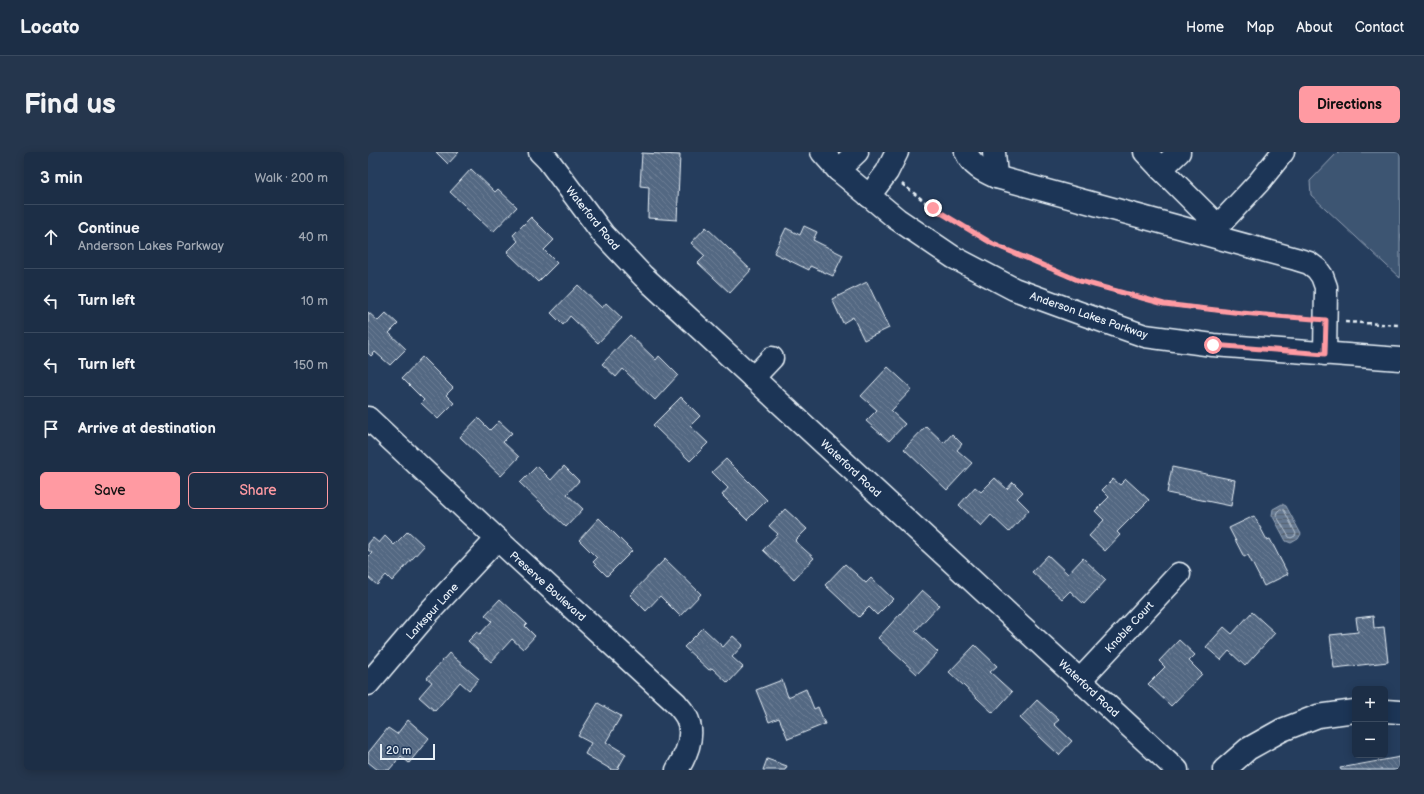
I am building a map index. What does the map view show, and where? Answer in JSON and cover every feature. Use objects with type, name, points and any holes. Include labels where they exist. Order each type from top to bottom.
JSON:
[{"type":"street","name":"Anderson Lakes Parkway","points":[[822,152],[838,170],[897,219],[953,257],[1014,289],[1145,336],[1213,345],[1400,360]]},
{"type":"street","points":[[838,170],[857,152]]},
{"type":"street","points":[[869,196],[887,172],[897,152]]},
{"type":"street","points":[[966,152],[977,168],[996,177],[1216,231],[1309,263],[1317,269],[1322,276],[1326,287],[1325,354]]},
{"type":"street","points":[[994,152],[996,177]]},
{"type":"street","points":[[1145,152],[1216,231]]},
{"type":"street","points":[[1161,169],[1179,152]]},
{"type":"street","points":[[1216,231],[1284,152]]},
{"type":"street","name":"Waterford Road","points":[[549,155],[603,234],[643,276],[1177,770]]},
{"type":"street","points":[[753,378],[772,358]]},
{"type":"street","name":"Preserve Boulevard","points":[[368,418],[676,703],[686,716],[696,748],[677,770]]},
{"type":"street","name":"Larkspur Lane","points":[[368,684],[430,612],[497,539]]},
{"type":"street","name":"Knoble Court","points":[[1080,680],[1178,574]]},
{"type":"street","points":[[1224,770],[1248,748],[1282,730],[1318,716],[1352,711]]},
{"type":"street","points":[[1388,711],[1400,712]]},
{"type":"path","points":[[887,172],[933,208],[993,244],[1080,281],[1164,304],[1242,313],[1400,325]]},
{"type":"shaded area","points":[[1338,152],[1400,152],[1400,278],[1311,195],[1310,181]]},
{"type":"water","points":[[1282,504],[1286,506],[1301,534],[1298,539],[1291,543],[1286,541],[1272,515],[1273,509]]},
{"type":"building","points":[[436,152],[459,152],[448,164]]},
{"type":"building","points":[[642,153],[680,155],[677,220],[648,218],[649,187],[640,186]]},
{"type":"building","points":[[471,169],[495,192],[498,189],[517,207],[493,232],[450,192]]},
{"type":"building","points":[[531,217],[554,240],[544,250],[557,263],[538,282],[507,252],[518,241],[513,235]]},
{"type":"building","points":[[804,226],[817,232],[813,240],[843,255],[833,276],[810,266],[809,270],[774,253],[786,228],[800,235]]},
{"type":"building","points":[[706,227],[751,270],[730,293],[698,263],[705,256],[691,243]]},
{"type":"building","points":[[867,282],[889,328],[864,340],[853,317],[843,323],[832,299]]},
{"type":"building","points":[[578,285],[602,308],[606,303],[622,318],[598,343],[570,316],[563,325],[551,313]]},
{"type":"building","points":[[368,312],[378,321],[386,313],[398,324],[389,333],[406,349],[390,365],[375,352],[371,356],[368,353]]},
{"type":"building","points":[[630,335],[656,360],[659,356],[678,375],[655,400],[623,369],[616,377],[602,364]]},
{"type":"building","points":[[422,357],[453,388],[446,395],[454,403],[438,419],[421,403],[424,400],[402,378]]},
{"type":"building","points":[[888,367],[912,389],[891,411],[905,424],[889,441],[866,421],[877,410],[861,396]]},
{"type":"building","points":[[681,397],[700,416],[690,426],[708,443],[690,461],[653,425]]},
{"type":"building","points":[[478,418],[490,430],[499,421],[512,433],[503,442],[519,457],[501,476],[460,437]]},
{"type":"building","points":[[926,426],[944,443],[952,434],[962,444],[957,450],[972,463],[947,490],[904,449]]},
{"type":"building","points":[[726,459],[767,500],[747,520],[722,495],[728,488],[712,472]]},
{"type":"building","points":[[537,466],[551,480],[564,466],[579,481],[567,494],[583,509],[566,527],[520,483]]},
{"type":"building","points":[[1172,467],[1235,480],[1231,506],[1167,493]]},
{"type":"building","points":[[995,478],[1007,489],[1013,482],[1023,492],[1017,498],[1029,510],[1009,532],[991,515],[981,526],[959,505],[975,487],[981,492]]},
{"type":"building","points":[[1113,479],[1120,485],[1126,479],[1149,500],[1117,532],[1120,535],[1105,551],[1089,536],[1104,520],[1095,511],[1109,497],[1102,490]]},
{"type":"building","points":[[785,509],[807,529],[795,541],[814,558],[794,579],[763,550],[778,534],[769,526]]},
{"type":"building","points":[[1254,516],[1267,540],[1270,539],[1288,574],[1264,586],[1248,555],[1244,557],[1229,528]]},
{"type":"building","points":[[599,518],[632,551],[607,576],[593,562],[597,558],[579,540]]},
{"type":"building","points":[[408,531],[424,546],[392,581],[386,575],[377,585],[368,577],[368,557],[372,553],[368,550],[368,544],[373,538],[379,543],[385,536],[394,545]]},
{"type":"building","points":[[1048,555],[1068,574],[1083,558],[1106,580],[1084,604],[1070,591],[1062,599],[1032,572]]},
{"type":"building","points":[[665,559],[701,594],[680,616],[660,596],[646,611],[630,595]]},
{"type":"building","points":[[845,564],[866,583],[871,578],[893,599],[877,615],[869,607],[859,617],[825,585]]},
{"type":"building","points":[[922,590],[939,605],[915,631],[938,652],[917,674],[878,638]]},
{"type":"building","points":[[500,599],[527,624],[525,626],[535,636],[523,649],[512,639],[491,662],[468,641],[477,632],[480,634],[492,621],[485,615]]},
{"type":"building","points":[[1252,612],[1275,633],[1245,666],[1229,651],[1221,660],[1206,647],[1224,627],[1232,634]]},
{"type":"building","points":[[1373,616],[1374,628],[1384,627],[1388,662],[1334,668],[1330,635],[1358,632],[1356,618]]},
{"type":"building","points":[[703,628],[723,647],[733,636],[743,645],[732,657],[743,667],[728,683],[712,668],[709,670],[684,647]]},
{"type":"building","points":[[1179,640],[1195,655],[1189,661],[1202,674],[1171,706],[1148,684],[1165,667],[1159,661]]},
{"type":"building","points":[[975,645],[997,666],[990,672],[1012,692],[993,713],[949,672]]},
{"type":"building","points":[[449,653],[479,679],[469,690],[460,682],[435,711],[419,697],[432,682],[427,678]]},
{"type":"building","points":[[782,680],[788,697],[806,689],[814,709],[818,707],[825,724],[788,739],[779,718],[769,722],[756,690]]},
{"type":"building","points":[[1037,700],[1059,720],[1054,724],[1072,741],[1059,755],[1020,718]]},
{"type":"building","points":[[598,703],[621,716],[606,742],[626,754],[617,770],[612,770],[585,754],[591,743],[578,736]]},
{"type":"building","points":[[408,720],[429,738],[409,763],[401,756],[389,770],[378,770],[368,762],[368,753],[388,728],[397,734]]},
{"type":"building","points":[[1400,757],[1400,770],[1341,770],[1340,768]]},
{"type":"building","points":[[767,759],[787,766],[785,770],[763,770]]},
{"type":"route","points":[[933,208],[993,244],[1080,281],[1164,304],[1242,313],[1326,320],[1325,354],[1213,345]]}]
